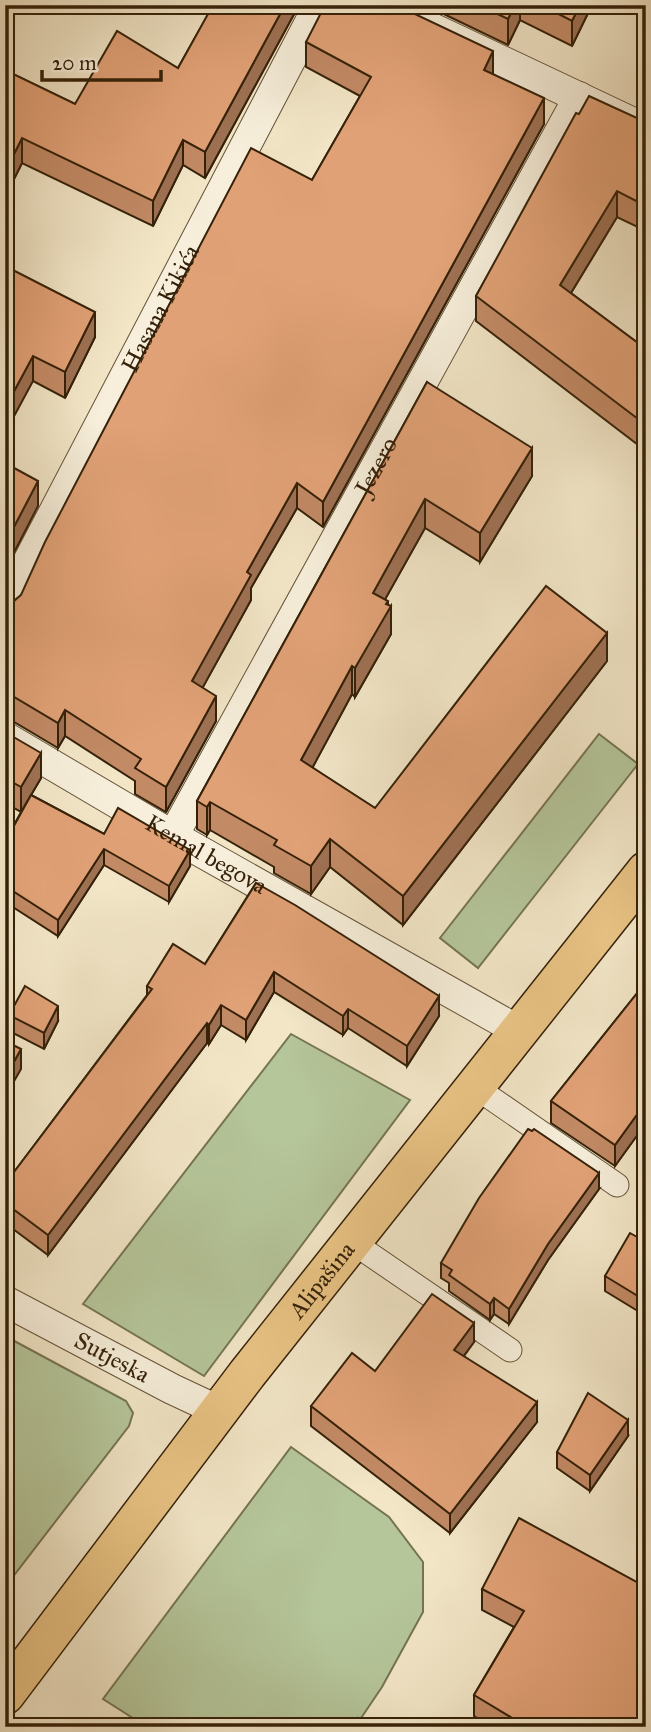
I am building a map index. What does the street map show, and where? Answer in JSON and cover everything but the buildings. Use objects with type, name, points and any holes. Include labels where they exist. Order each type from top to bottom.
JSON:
[{"type":"main road","name":"Alipašina","points":[[5,1695],[219,1411],[646,871]]},
{"type":"street","name":"Hasana Kikića","points":[[5,612],[318,5]]},
{"type":"street","points":[[383,5],[646,129]]},
{"type":"street","name":"Jezero","points":[[173,836],[579,97]]},
{"type":"street","name":"Kemal begova","points":[[5,737],[173,836],[519,1031]]},
{"type":"street","points":[[475,1087],[617,1185]]},
{"type":"street","points":[[352,1242],[510,1350]]},
{"type":"street","name":"Sutjeska","points":[[5,1301],[219,1411]]},
{"type":"green space","points":[[599,734],[638,764],[478,968],[440,938]]},
{"type":"green space","points":[[291,1034],[410,1100],[204,1376],[83,1304]]},
{"type":"green space","points":[[5,1336],[126,1401],[133,1413],[129,1426],[5,1587]]},
{"type":"green space","points":[[291,1447],[389,1517],[423,1562],[423,1612],[382,1687],[355,1727],[147,1727],[103,1699]]}]
